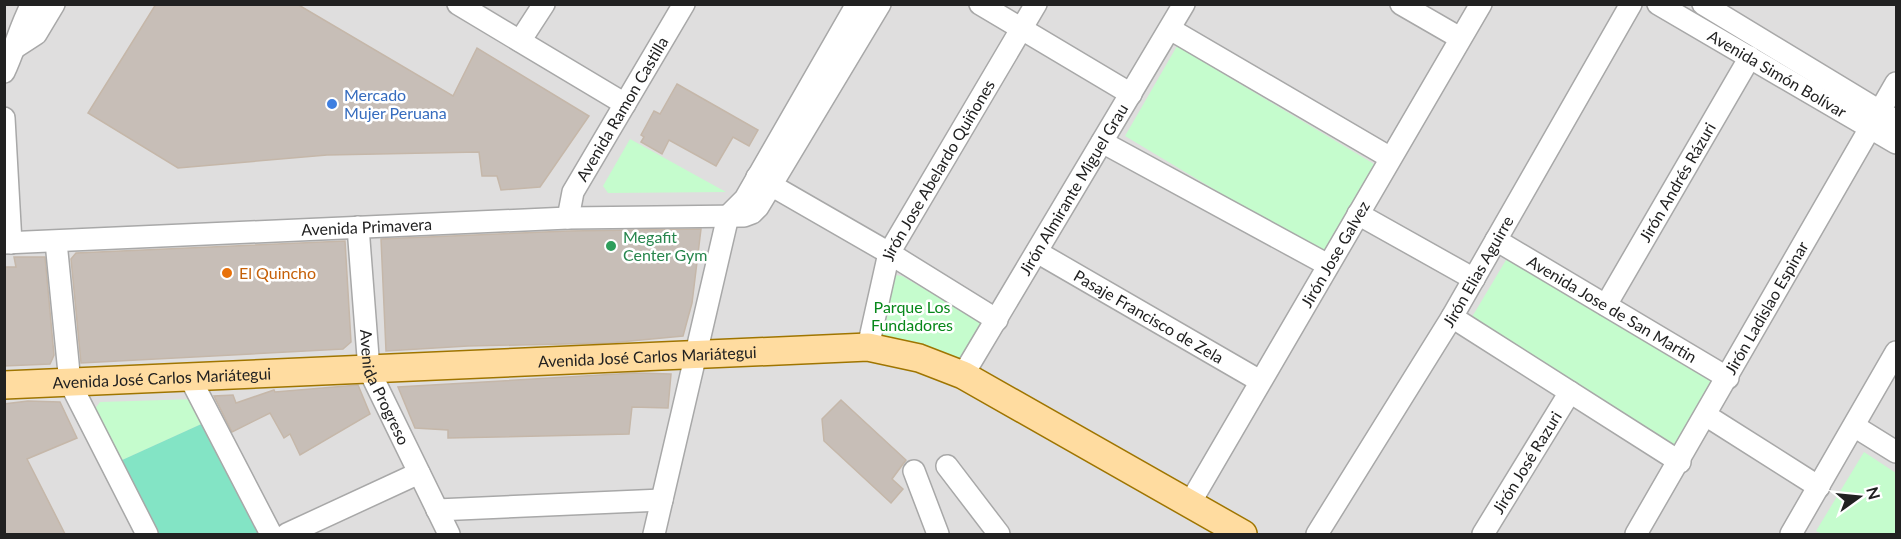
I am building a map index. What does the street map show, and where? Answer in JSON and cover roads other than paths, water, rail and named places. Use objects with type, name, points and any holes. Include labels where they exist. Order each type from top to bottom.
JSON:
[{"type":"main road","name":"Avenida José Carlos Mariátegui","points":[[4,385],[868,347],[920,358],[963,375],[1243,534]]},
{"type":"street","points":[[4,72],[16,46],[22,22],[33,4]]},
{"type":"street","points":[[16,46],[36,34],[54,4]]},
{"type":"street","points":[[458,4],[625,104]]},
{"type":"street","points":[[520,41],[544,4]]},
{"type":"street","name":"Avenida Ramon Castilla","points":[[568,218],[573,192],[684,4]]},
{"type":"street","points":[[764,181],[857,4]]},
{"type":"street","points":[[654,534],[728,216],[764,181],[880,4]]},
{"type":"street","points":[[980,4],[1131,94]]},
{"type":"street","name":"Jirón Jose Abelardo Quiñones","points":[[868,347],[889,253],[1036,4]]},
{"type":"street","name":"Jirón Almirante Miguel Grau","points":[[963,375],[1184,4]]},
{"type":"street","points":[[1401,4],[1460,38]]},
{"type":"street","name":"Jirón Jose Galvez","points":[[1190,502],[1481,4]]},
{"type":"street","name":"Jirón Elias Aguirre","points":[[1317,534],[1452,317],[1631,4]]},
{"type":"street","name":"Avenida Simón Bolívar","points":[[1658,4],[1750,57],[1882,120]]},
{"type":"street","name":"Avenida Simón Bolívar","points":[[1702,4],[1882,120],[1896,143]]},
{"type":"street","points":[[1170,29],[1389,158]]},
{"type":"street","name":"Jirón Andrés Rázuri","points":[[1606,305],[1750,57]]},
{"type":"street","name":"Jirón Ladislao Espinar","points":[[1636,534],[1882,120],[1896,83]]},
{"type":"street","points":[[4,118],[8,243]]},
{"type":"street","points":[[1102,142],[1328,265]]},
{"type":"street","points":[[764,181],[889,253],[997,320]]},
{"type":"street","points":[[1358,214],[1474,279]]},
{"type":"street","name":"Avenida Primavera","points":[[8,243],[568,218],[728,216]]},
{"type":"street","name":"Avenida Progreso","points":[[358,227],[369,370],[449,534]]},
{"type":"street","name":"Avenida Jose de San Martin","points":[[1496,240],[1728,378]]},
{"type":"street","points":[[56,242],[70,383],[147,534]]},
{"type":"street","name":"Pasaje Francisco de Zela","points":[[1037,252],[1260,381]]},
{"type":"street","points":[[1452,317],[1680,462]]},
{"type":"street","points":[[1791,534],[1896,352]]},
{"type":"street","points":[[190,378],[285,534],[419,473]]},
{"type":"street","name":"Jirón José Razuri","points":[[1483,534],[1570,392]]},
{"type":"street","points":[[1707,416],[1819,487]]},
{"type":"street","points":[[1854,426],[1896,452]]},
{"type":"street","points":[[947,466],[999,534]]},
{"type":"street","points":[[914,471],[938,534]]},
{"type":"street","points":[[436,510],[662,500]]},
{"type":"place","name":"Mercado Mujer Peruana","points":[[332,104]]},
{"type":"place","name":"Megafit Center Gym","points":[[611,246]]},
{"type":"place","name":"El Quincho","points":[[227,273]]},
{"type":"park label","name":"Parque Los Fundadores","points":[[912,316]]}]
